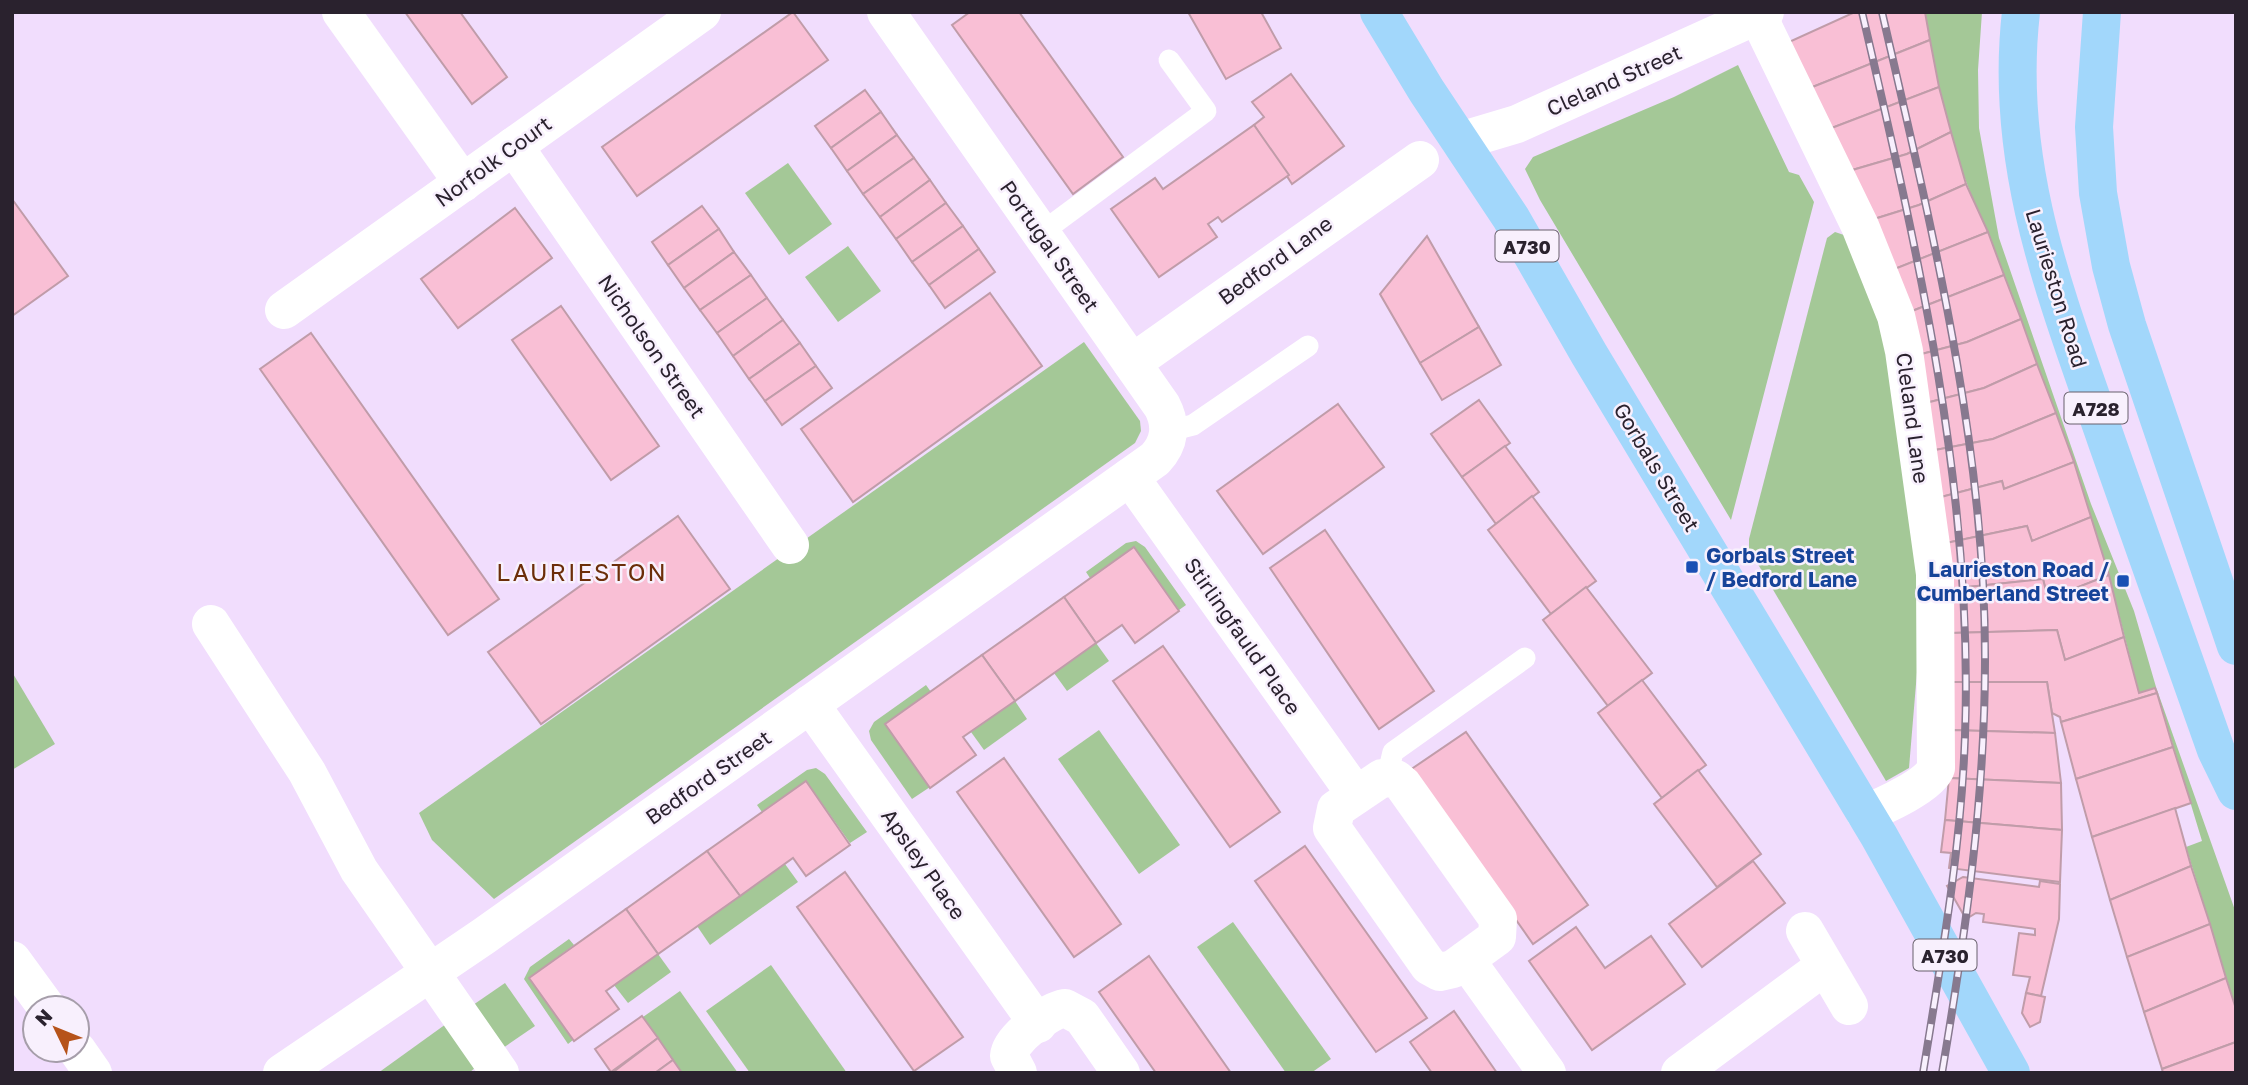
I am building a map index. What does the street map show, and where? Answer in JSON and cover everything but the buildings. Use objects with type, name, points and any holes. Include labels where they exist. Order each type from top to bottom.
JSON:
[{"type":"main road","name":"Gorbals Street","points":[[1379,12],[1511,218],[1589,354],[1865,813],[2011,1073]]},
{"type":"main road","name":"Laurieston Road","points":[[2021,12],[2016,106],[2020,150],[2040,244],[2216,750],[2236,791]]},
{"type":"main road","name":"A728","points":[[2102,12],[2094,127],[2098,193],[2111,266],[2127,325],[2236,646]]},
{"type":"street","points":[[341,12],[463,183]]},
{"type":"street","name":"Portugal Street","points":[[886,12],[1162,406],[1169,431]]},
{"type":"street","name":"Norfolk Court","points":[[284,310],[701,13]]},
{"type":"street","name":"Cleland Street","points":[[1460,141],[1517,124],[1760,13]]},
{"type":"street","name":"Cleland Lane","points":[[1760,13],[1881,276],[1905,351],[1912,397],[1934,574],[1936,768],[1934,774],[1925,782],[1865,813]]},
{"type":"street","name":"Nicholson Street","points":[[514,146],[790,545]]},
{"type":"street","name":"Bedford Lane","points":[[1132,363],[1420,160]]},
{"type":"street","points":[[1130,477],[1161,453],[1169,431]]},
{"type":"street","name":"Bedford Street","points":[[282,1073],[430,973],[1130,477]]},
{"type":"street","name":"Stirlingfauld Place","points":[[1130,477],[1372,786]]},
{"type":"street","points":[[211,624],[307,772],[359,870],[500,1073]]},
{"type":"street","name":"Apsley Place","points":[[810,704],[1038,1024]]},
{"type":"street","name":"Stirlingfauld Place","points":[[1403,785],[1498,919],[1497,937],[1466,960],[1444,972],[1429,966],[1334,832],[1331,820],[1334,812],[1372,786],[1403,785]]},
{"type":"street","points":[[1805,930],[1849,1006]]},
{"type":"street","points":[[12,960],[37,994]]},
{"type":"street","points":[[1466,960],[1547,1073]]},
{"type":"street","points":[[1680,1073],[1825,966]]},
{"type":"street","points":[[1018,1073],[1010,1059],[1010,1047],[1014,1040],[1060,1009],[1074,1010],[1121,1073]]},
{"type":"lane","points":[[1041,233],[1206,111],[1169,60]]},
{"type":"lane","points":[[1169,431],[1193,425],[1308,346]]},
{"type":"lane","points":[[1372,786],[1393,752],[1525,658]]},
{"type":"green space","points":[[1925,12],[1982,12],[1978,70],[1979,128],[1999,238],[2091,504],[2134,611],[2156,687],[2236,913],[2236,1009],[2186,847],[2202,841],[2156,689],[2139,693],[2109,575],[2074,462],[1953,144],[1934,65]]},
{"type":"green space","points":[[1738,65],[1789,172],[1799,175],[1814,202],[1731,520],[1540,200],[1525,169],[1533,157],[1674,97]]},
{"type":"green space","points":[[788,163],[832,224],[789,255],[745,193]]},
{"type":"green space","points":[[1835,232],[1844,235],[1884,315],[1924,588],[1909,768],[1886,781],[1749,549],[1749,539],[1827,238]]},
{"type":"green space","points":[[848,246],[881,291],[838,322],[805,277]]},
{"type":"green space","points":[[1084,342],[1140,421],[1141,431],[1135,443],[494,899],[432,840],[419,813]]},
{"type":"green space","points":[[1136,541],[1145,547],[1186,605],[1179,610],[1134,548],[1090,578],[1086,572],[1126,543]]},
{"type":"green space","points":[[1096,643],[1109,661],[1067,691],[1054,673]]},
{"type":"green space","points":[[12,672],[55,744],[12,770]]},
{"type":"green space","points":[[926,685],[931,692],[930,787],[912,799],[871,740],[869,731],[874,722]]},
{"type":"green space","points":[[1015,701],[1027,719],[984,750],[971,732]]},
{"type":"green space","points":[[1099,730],[1180,845],[1139,874],[1058,759]]},
{"type":"green space","points":[[816,768],[825,774],[867,832],[850,843],[806,781],[762,812],[757,805],[807,770]]},
{"type":"green space","points":[[785,864],[798,882],[710,945],[697,926]]},
{"type":"green space","points":[[1233,922],[1331,1059],[1311,1073],[1286,1073],[1197,947]]},
{"type":"green space","points":[[569,939],[574,945],[529,978],[573,1040],[568,1044],[524,979],[530,967]]},
{"type":"green space","points":[[658,954],[671,972],[628,1003],[614,985]]},
{"type":"green space","points":[[771,965],[847,1073],[750,1073],[706,1011]]},
{"type":"green space","points":[[505,983],[535,1026],[503,1048],[473,1005]]},
{"type":"green space","points":[[680,991],[738,1073],[682,1073],[643,1017]]},
{"type":"green space","points":[[446,1024],[476,1067],[469,1073],[378,1073]]},
{"type":"railway","points":[[1862,12],[1903,191],[1938,371],[1960,553],[1965,644],[1963,779],[1949,905],[1923,1073]]},
{"type":"railway","points":[[1882,12],[1952,334],[1966,416],[1983,580],[1985,661],[1982,765],[1966,919],[1942,1073]]},
{"type":"place","name":"Gorbals Street / Bedford Lane","points":[[1692,567]]},
{"type":"place","name":"Laurieston Road / Cumberland Street","points":[[2123,581]]},
{"type":"district","name":"LAURIESTON","points":[[582,571]]}]
